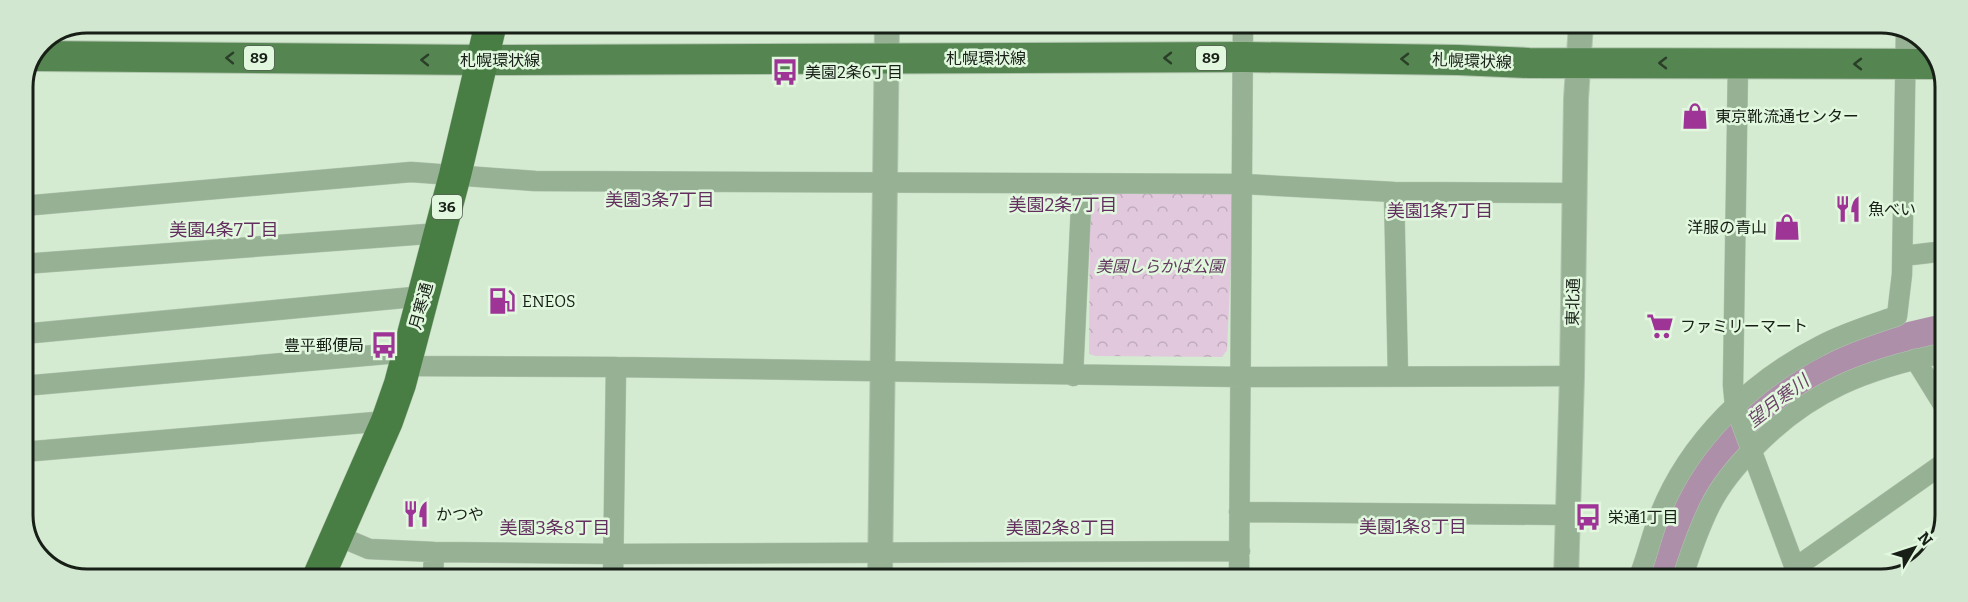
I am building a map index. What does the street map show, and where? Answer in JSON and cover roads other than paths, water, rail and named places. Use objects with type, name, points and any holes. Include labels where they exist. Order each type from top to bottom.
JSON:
[{"type":"highway","name":"月寒通","points":[[322,569],[387,421],[407,359],[489,33]]},
{"type":"main road","name":"札幌環状線","points":[[43,56],[483,60],[1244,57],[1578,63],[1930,64]]},
{"type":"street","points":[[880,569],[886,33]]},
{"type":"street","points":[[1239,569],[1243,33]]},
{"type":"street","name":"東北通","points":[[1566,569],[1572,376],[1574,193],[1580,33]]},
{"type":"street","points":[[1641,569],[1660,514],[1674,486],[1699,446],[1737,411],[1748,393],[1779,369],[1821,345],[1897,316],[1902,256],[1906,39]]},
{"type":"street","points":[[1738,63],[1733,385],[1737,411],[1795,569]]},
{"type":"street","points":[[33,205],[411,172],[535,181],[1243,184],[1394,192],[1574,193]]},
{"type":"street","points":[[1073,376],[1082,185]]},
{"type":"street","points":[[1394,192],[1398,376]]},
{"type":"street","points":[[33,263],[440,233]]},
{"type":"street","points":[[1902,256],[1935,252]]},
{"type":"street","points":[[33,333],[424,296]]},
{"type":"street","points":[[1685,569],[1696,536],[1711,504],[1750,444],[1813,398],[1868,373],[1935,355]]},
{"type":"street","points":[[33,385],[407,359],[616,367],[1073,376],[1572,376]]},
{"type":"street","points":[[1915,359],[1935,391]]},
{"type":"street","points":[[613,569],[616,367]]},
{"type":"street","points":[[33,451],[387,421]]},
{"type":"street","points":[[1804,569],[1935,471]]},
{"type":"street","points":[[1239,512],[1567,515]]},
{"type":"street","points":[[336,535],[369,549],[434,552],[880,554],[1240,551]]},
{"type":"street","points":[[433,569],[434,552]]},
{"type":"waterway","name":"望月寒川","points":[[1665,569],[1684,515],[1706,470],[1731,439],[1765,407],[1788,389],[1835,363],[1886,345],[1935,333]]},
{"type":"place","name":"美園2条6丁目","points":[[785,72]]},
{"type":"place","name":"東京靴流通センター","points":[[1695,116]]},
{"type":"place","name":"魚べい","points":[[1848,209]]},
{"type":"place","name":"洋服の青山","points":[[1787,227]]},
{"type":"place","name":"ENEOS","points":[[502,301]]},
{"type":"place","name":"ファミリーマート","points":[[1660,326]]},
{"type":"place","name":"豊平郵便局","points":[[384,345]]},
{"type":"place","name":"かつや","points":[[416,514]]},
{"type":"place","name":"栄通1丁目","points":[[1588,517]]},
{"type":"district","name":"美園3条7丁目","points":[[660,200]]},
{"type":"district","name":"美園2条7丁目","points":[[1063,205]]},
{"type":"district","name":"美園1条7丁目","points":[[1440,211]]},
{"type":"district","name":"美園4条7丁目","points":[[224,230]]},
{"type":"district","name":"美園1条8丁目","points":[[1413,527]]},
{"type":"district","name":"美園3条8丁目","points":[[555,528]]},
{"type":"district","name":"美園2条8丁目","points":[[1061,528]]},
{"type":"park label","name":"美園しらかば公園","points":[[1160,266]]}]
